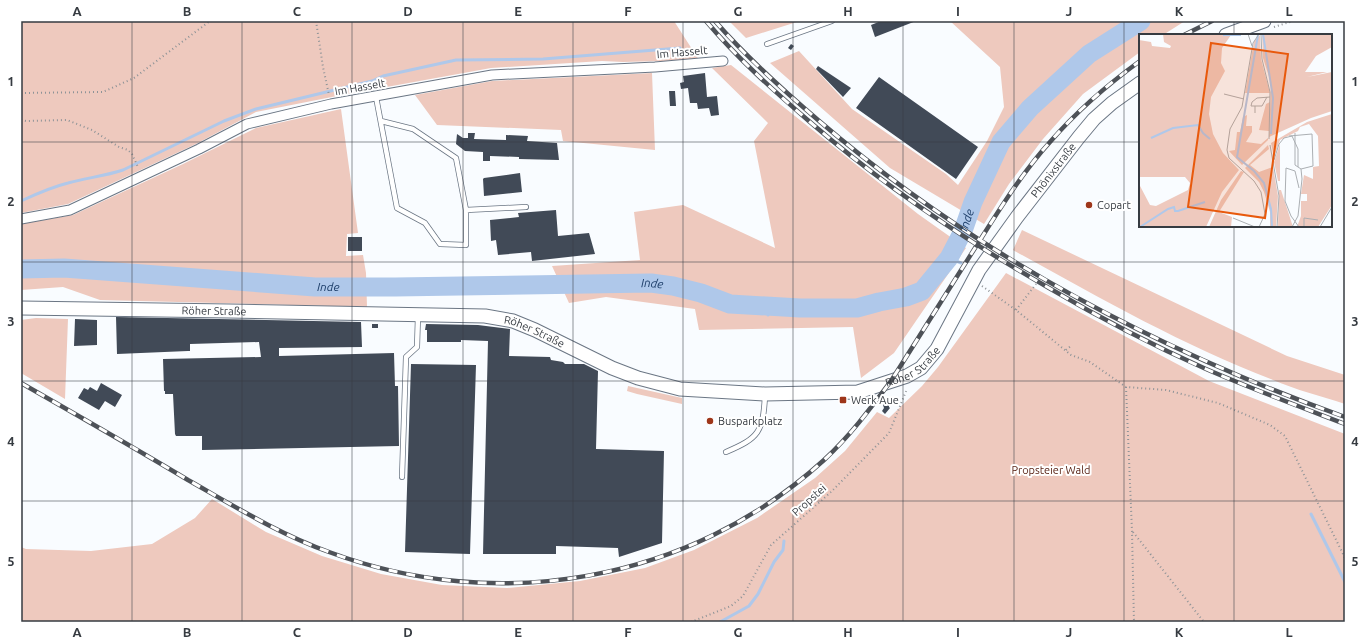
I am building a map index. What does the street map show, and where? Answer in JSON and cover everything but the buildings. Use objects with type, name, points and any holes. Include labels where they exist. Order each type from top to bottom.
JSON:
[{"type":"main road","points":[[1229,34],[1264,21]]},
{"type":"main road","name":"Phönixstraße","points":[[975,276],[1017,217],[1094,119],[1112,103],[1139,84]]},
{"type":"main road","name":"Röher Straße","points":[[21,308],[418,314],[498,317],[535,330],[612,368],[638,378],[680,389],[765,394],[858,392],[907,376],[921,368],[937,348],[975,276]]},
{"type":"street","name":"Im Hasselt","points":[[21,219],[70,210],[199,149],[247,124],[331,104],[492,75],[655,67],[723,61]]},
{"type":"lane","points":[[767,44],[832,21]]},
{"type":"lane","points":[[376,97],[380,121],[397,208],[425,224],[440,244],[466,245],[466,210],[456,158],[413,129],[380,121]]},
{"type":"lane","points":[[466,210],[526,208]]},
{"type":"lane","points":[[402,477],[406,357],[417,347],[418,314]]},
{"type":"lane","points":[[726,452],[751,440],[758,433],[763,421],[765,394]]},
{"type":"path","points":[[21,93],[104,92],[134,78],[210,21]]},
{"type":"path","points":[[316,21],[329,94]]},
{"type":"path","points":[[21,120],[67,120],[92,130],[119,147],[128,150],[132,154],[137,166]]},
{"type":"path","points":[[975,276],[981,286],[1016,310],[1071,355],[1090,362],[1126,387],[1166,390],[1218,403],[1270,425],[1285,436],[1345,558]]},
{"type":"path","points":[[1016,310],[1036,284]]},
{"type":"path","points":[[1066,350],[1072,345]]},
{"type":"path","name":"Propstei","points":[[691,622],[731,606],[743,596],[772,545],[831,492],[889,433],[908,385]]},
{"type":"path","points":[[1126,387],[1134,622]]},
{"type":"path","points":[[1132,531],[1204,622]]},
{"type":"green space","points":[[21,21],[674,21],[699,60],[623,62],[602,61],[491,68],[256,112],[196,144],[68,204],[21,213]]},
{"type":"green space","points":[[729,21],[800,21],[746,38]]},
{"type":"green space","points":[[950,21],[1185,21],[1165,34],[1139,34],[1139,53],[1083,94],[1043,139],[1009,184],[984,224],[890,168],[770,63],[799,51],[852,109],[946,174],[958,185],[987,141],[1004,107],[1000,67]]},
{"type":"green space","points":[[731,65],[918,214],[966,248],[894,353],[861,378],[853,327],[699,330],[695,309],[606,297],[569,303],[552,266],[640,260],[634,212],[683,205],[775,248],[754,141],[768,123],[712,68]]},
{"type":"green space","points":[[652,73],[655,150],[563,141],[561,130],[437,125],[415,95],[492,81]]},
{"type":"green space","points":[[341,109],[358,233],[347,234],[346,256],[363,255],[366,273],[367,307],[100,300],[63,287],[21,290],[21,224],[73,215],[256,128]]},
{"type":"green space","points":[[1022,230],[1287,356],[1345,375],[1345,404],[1291,387],[1206,352],[1109,303],[1013,250]]},
{"type":"green space","name":"Propsteier Wald","points":[[1006,273],[1209,381],[1345,434],[1345,622],[21,622],[21,547],[26,549],[91,551],[152,544],[195,518],[212,499],[266,532],[322,556],[381,574],[442,585],[507,588],[580,581],[645,568],[694,550],[757,518],[815,478],[845,451],[877,412],[889,418],[922,386],[938,367]]},
{"type":"green space","points":[[36,318],[68,319],[65,399],[21,373],[21,320]]},
{"type":"green space","points":[[628,386],[682,398],[682,404],[627,391]]},
{"type":"waterway","name":"Inde","points":[[21,269],[64,268],[315,287],[651,283],[673,286],[701,293],[730,304],[800,308],[857,308],[906,297],[922,291],[949,258],[963,231],[973,202],[1001,142],[1030,108],[1089,54],[1141,21]]},
{"type":"waterway","points":[[21,201],[44,191],[75,181],[123,170],[224,121],[256,109],[372,81],[383,76],[456,60],[543,59],[680,48]]},
{"type":"waterway","points":[[949,258],[961,263]]},
{"type":"waterway","points":[[768,306],[768,315]]},
{"type":"waterway","points":[[1311,514],[1345,582]]},
{"type":"waterway","points":[[720,622],[749,606],[758,594],[774,562],[783,550],[784,541]]},
{"type":"railway","points":[[706,21],[756,74],[838,146],[896,190],[987,251],[1087,310],[1126,331],[1241,384],[1345,424]]},
{"type":"railway","points":[[715,21],[739,47],[791,97],[877,168],[939,213],[1002,254],[1135,328],[1274,390],[1345,417]]},
{"type":"railway","points":[[1186,34],[1212,21]]},
{"type":"railway","points":[[21,383],[188,480],[292,537],[329,552],[393,571],[459,581],[525,583],[590,575],[653,559],[714,535],[771,502],[824,460],[833,451],[859,422],[891,381],[992,221],[1039,154],[1082,109],[1116,79],[1139,62]]},
{"type":"place","name":"Copart","points":[[1089,205]]},
{"type":"place","name":"Werk Aue","points":[[843,400]]},
{"type":"place","name":"Busparkplatz","points":[[710,421]]}]
